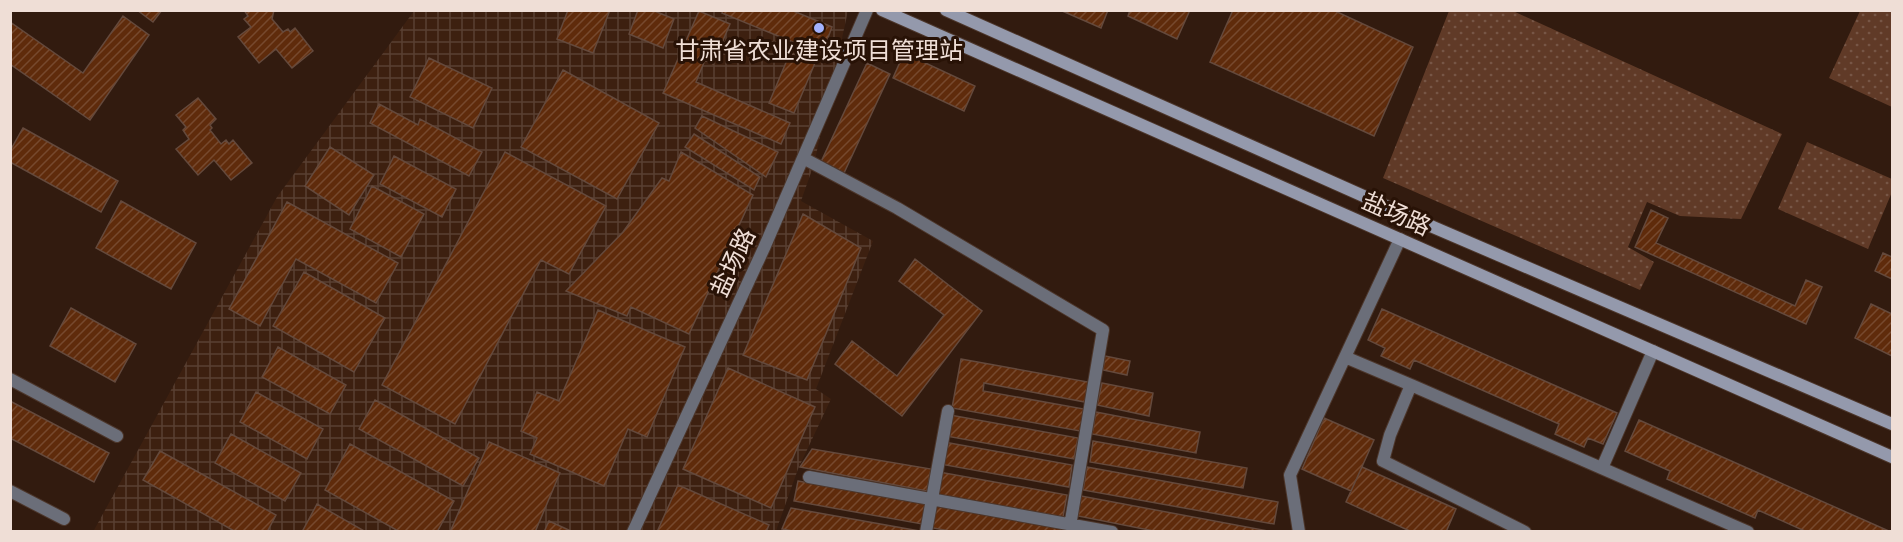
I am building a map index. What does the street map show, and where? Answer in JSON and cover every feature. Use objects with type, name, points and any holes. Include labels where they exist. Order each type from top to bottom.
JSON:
[{"type":"main road","name":"盐场路","points":[[882,10],[1893,457]]},
{"type":"main road","name":"盐场路","points":[[946,10],[1433,227],[1893,424]]},
{"type":"street","name":"盐场路","points":[[633,531],[803,158],[867,10]]},
{"type":"street","points":[[803,158],[897,208],[1103,330],[1070,528]]},
{"type":"street","points":[[1299,531],[1290,475],[1400,239]]},
{"type":"street","points":[[1602,468],[1653,351]]},
{"type":"street","points":[[1345,357],[1748,531]]},
{"type":"street","points":[[10,379],[117,436]]},
{"type":"street","points":[[1411,385],[1390,435],[1383,461],[1505,528],[1525,531]]},
{"type":"street","points":[[926,531],[948,411]]},
{"type":"street","points":[[809,477],[932,499],[1070,528],[1112,531]]},
{"type":"street","points":[[10,491],[64,519]]},
{"type":"shaded area","points":[[414,11],[848,11],[814,164],[801,201],[873,241],[816,389],[831,399],[798,469],[776,531],[93,532],[277,197]]},
{"type":"shaded area","points":[[1449,11],[1513,11],[1782,134],[1741,219],[1680,216],[1647,202],[1628,247],[1654,262],[1640,290],[1383,178]]},
{"type":"shaded area","points":[[1860,11],[1892,11],[1892,107],[1829,78]]},
{"type":"shaded area","points":[[1807,142],[1892,179],[1892,192],[1868,249],[1778,209]]},
{"type":"building","points":[[137,10],[162,10],[153,22]]},
{"type":"building","points":[[244,10],[274,10],[272,19],[283,32],[288,29],[290,32],[295,28],[313,51],[292,68],[276,49],[259,63],[238,37],[251,27],[244,19],[248,16]]},
{"type":"building","points":[[568,10],[610,10],[593,53],[557,39]]},
{"type":"building","points":[[638,10],[652,10],[674,19],[663,48],[629,34]]},
{"type":"building","points":[[723,10],[791,10],[832,27],[822,54],[722,13]]},
{"type":"building","points":[[1060,10],[1108,10],[1101,28]]},
{"type":"building","points":[[1130,10],[1190,10],[1177,39],[1128,16]]},
{"type":"building","points":[[1233,10],[1333,10],[1413,47],[1374,136],[1210,62]]},
{"type":"building","points":[[699,11],[730,24],[713,64],[705,60],[696,82],[790,123],[781,144],[663,93]]},
{"type":"building","points":[[123,16],[149,35],[90,120],[10,64],[10,22],[83,73]]},
{"type":"building","points":[[790,53],[815,63],[794,113],[769,103]]},
{"type":"building","points":[[904,53],[975,86],[964,111],[893,78]]},
{"type":"building","points":[[429,58],[492,88],[473,128],[410,97]]},
{"type":"building","points":[[867,63],[890,74],[844,173],[821,162]]},
{"type":"building","points":[[563,70],[659,123],[617,199],[521,147]]},
{"type":"building","points":[[198,98],[216,119],[210,125],[212,128],[210,130],[221,144],[226,140],[229,144],[233,140],[252,163],[231,180],[214,160],[198,175],[176,149],[189,139],[183,130],[186,127],[176,115]]},
{"type":"building","points":[[379,104],[418,125],[420,119],[482,152],[469,176],[370,123]]},
{"type":"building","points":[[702,116],[778,152],[766,177],[695,128]]},
{"type":"building","points":[[23,128],[118,181],[101,212],[10,162],[10,151]]},
{"type":"building","points":[[694,134],[760,177],[754,190],[685,147]]},
{"type":"building","points":[[330,147],[374,175],[349,215],[305,186]]},
{"type":"building","points":[[505,152],[606,206],[569,274],[541,260],[455,424],[382,385]]},
{"type":"building","points":[[681,152],[753,195],[689,334],[631,307],[627,316],[566,291],[623,232],[662,178],[669,181]]},
{"type":"building","points":[[394,156],[456,189],[442,217],[380,184]]},
{"type":"building","points":[[372,186],[424,214],[401,257],[350,229]]},
{"type":"building","points":[[121,201],[196,243],[171,289],[96,248]]},
{"type":"building","points":[[287,202],[398,263],[376,303],[296,259],[260,326],[229,309]]},
{"type":"building","points":[[1651,210],[1668,218],[1656,243],[1795,306],[1806,280],[1822,287],[1806,324],[1635,247]]},
{"type":"building","points":[[803,214],[861,248],[807,380],[743,355]]},
{"type":"building","points":[[1883,253],[1892,257],[1892,279],[1875,271]]},
{"type":"building","points":[[915,259],[982,311],[902,416],[835,364],[852,341],[897,376],[944,315],[899,281]]},
{"type":"building","points":[[304,272],[385,318],[354,372],[273,326]]},
{"type":"building","points":[[1871,304],[1892,314],[1892,356],[1855,338]]},
{"type":"building","points":[[71,308],[136,344],[115,382],[50,346]]},
{"type":"building","points":[[1382,309],[1617,413],[1603,444],[1588,438],[1584,447],[1555,434],[1559,424],[1414,360],[1410,369],[1381,356],[1385,348],[1368,340]]},
{"type":"building","points":[[598,310],[685,347],[647,437],[628,429],[604,486],[530,454],[537,438],[521,431],[537,392],[559,401]]},
{"type":"building","points":[[278,347],[346,385],[330,414],[262,377]]},
{"type":"building","points":[[1105,356],[1130,361],[1127,375],[1103,370]]},
{"type":"building","points":[[961,359],[1088,382],[1085,402],[984,383],[983,391],[1084,409],[1080,431],[952,408]]},
{"type":"building","points":[[728,368],[815,407],[771,508],[683,469]]},
{"type":"building","points":[[1102,383],[1153,393],[1149,416],[1097,405]]},
{"type":"building","points":[[256,392],[323,429],[307,459],[240,422]]},
{"type":"building","points":[[375,400],[479,458],[463,486],[359,429]]},
{"type":"building","points":[[10,401],[109,453],[94,482],[10,438]]},
{"type":"building","points":[[1096,412],[1200,432],[1196,453],[1092,434]]},
{"type":"building","points":[[950,415],[1078,438],[1074,459],[946,436]]},
{"type":"building","points":[[1324,418],[1374,440],[1351,491],[1302,469]]},
{"type":"building","points":[[1639,420],[1891,532],[1807,532],[1758,510],[1755,518],[1667,479],[1670,471],[1625,451]]},
{"type":"building","points":[[231,434],[301,473],[285,501],[215,463]]},
{"type":"building","points":[[1093,441],[1247,468],[1243,488],[1090,462]]},
{"type":"building","points":[[489,442],[560,473],[535,532],[450,532]]},
{"type":"building","points":[[944,442],[1072,465],[1069,487],[940,464]]},
{"type":"building","points":[[350,444],[454,501],[437,532],[400,532],[325,490]]},
{"type":"building","points":[[812,449],[931,469],[927,491],[800,467]]},
{"type":"building","points":[[160,451],[276,515],[267,532],[236,532],[143,480]]},
{"type":"building","points":[[1087,467],[1278,502],[1274,524],[1083,490]]},
{"type":"building","points":[[1362,467],[1456,509],[1446,532],[1412,532],[1346,502]]},
{"type":"building","points":[[939,472],[1067,495],[1063,517],[935,494]]},
{"type":"building","points":[[798,481],[925,504],[922,524],[794,501]]},
{"type":"building","points":[[678,485],[769,525],[766,532],[657,532]]},
{"type":"building","points":[[1081,496],[1273,532],[1159,532],[1078,516]]},
{"type":"building","points":[[317,504],[366,532],[302,532]]},
{"type":"building","points":[[932,505],[1061,528],[1060,532],[955,532],[928,527]]},
{"type":"building","points":[[791,508],[919,532],[798,532],[782,529]]},
{"type":"building","points":[[549,521],[573,532],[544,532]]},
{"type":"place","name":"甘肃省农业建设项目管理站","points":[[819,28]]}]
